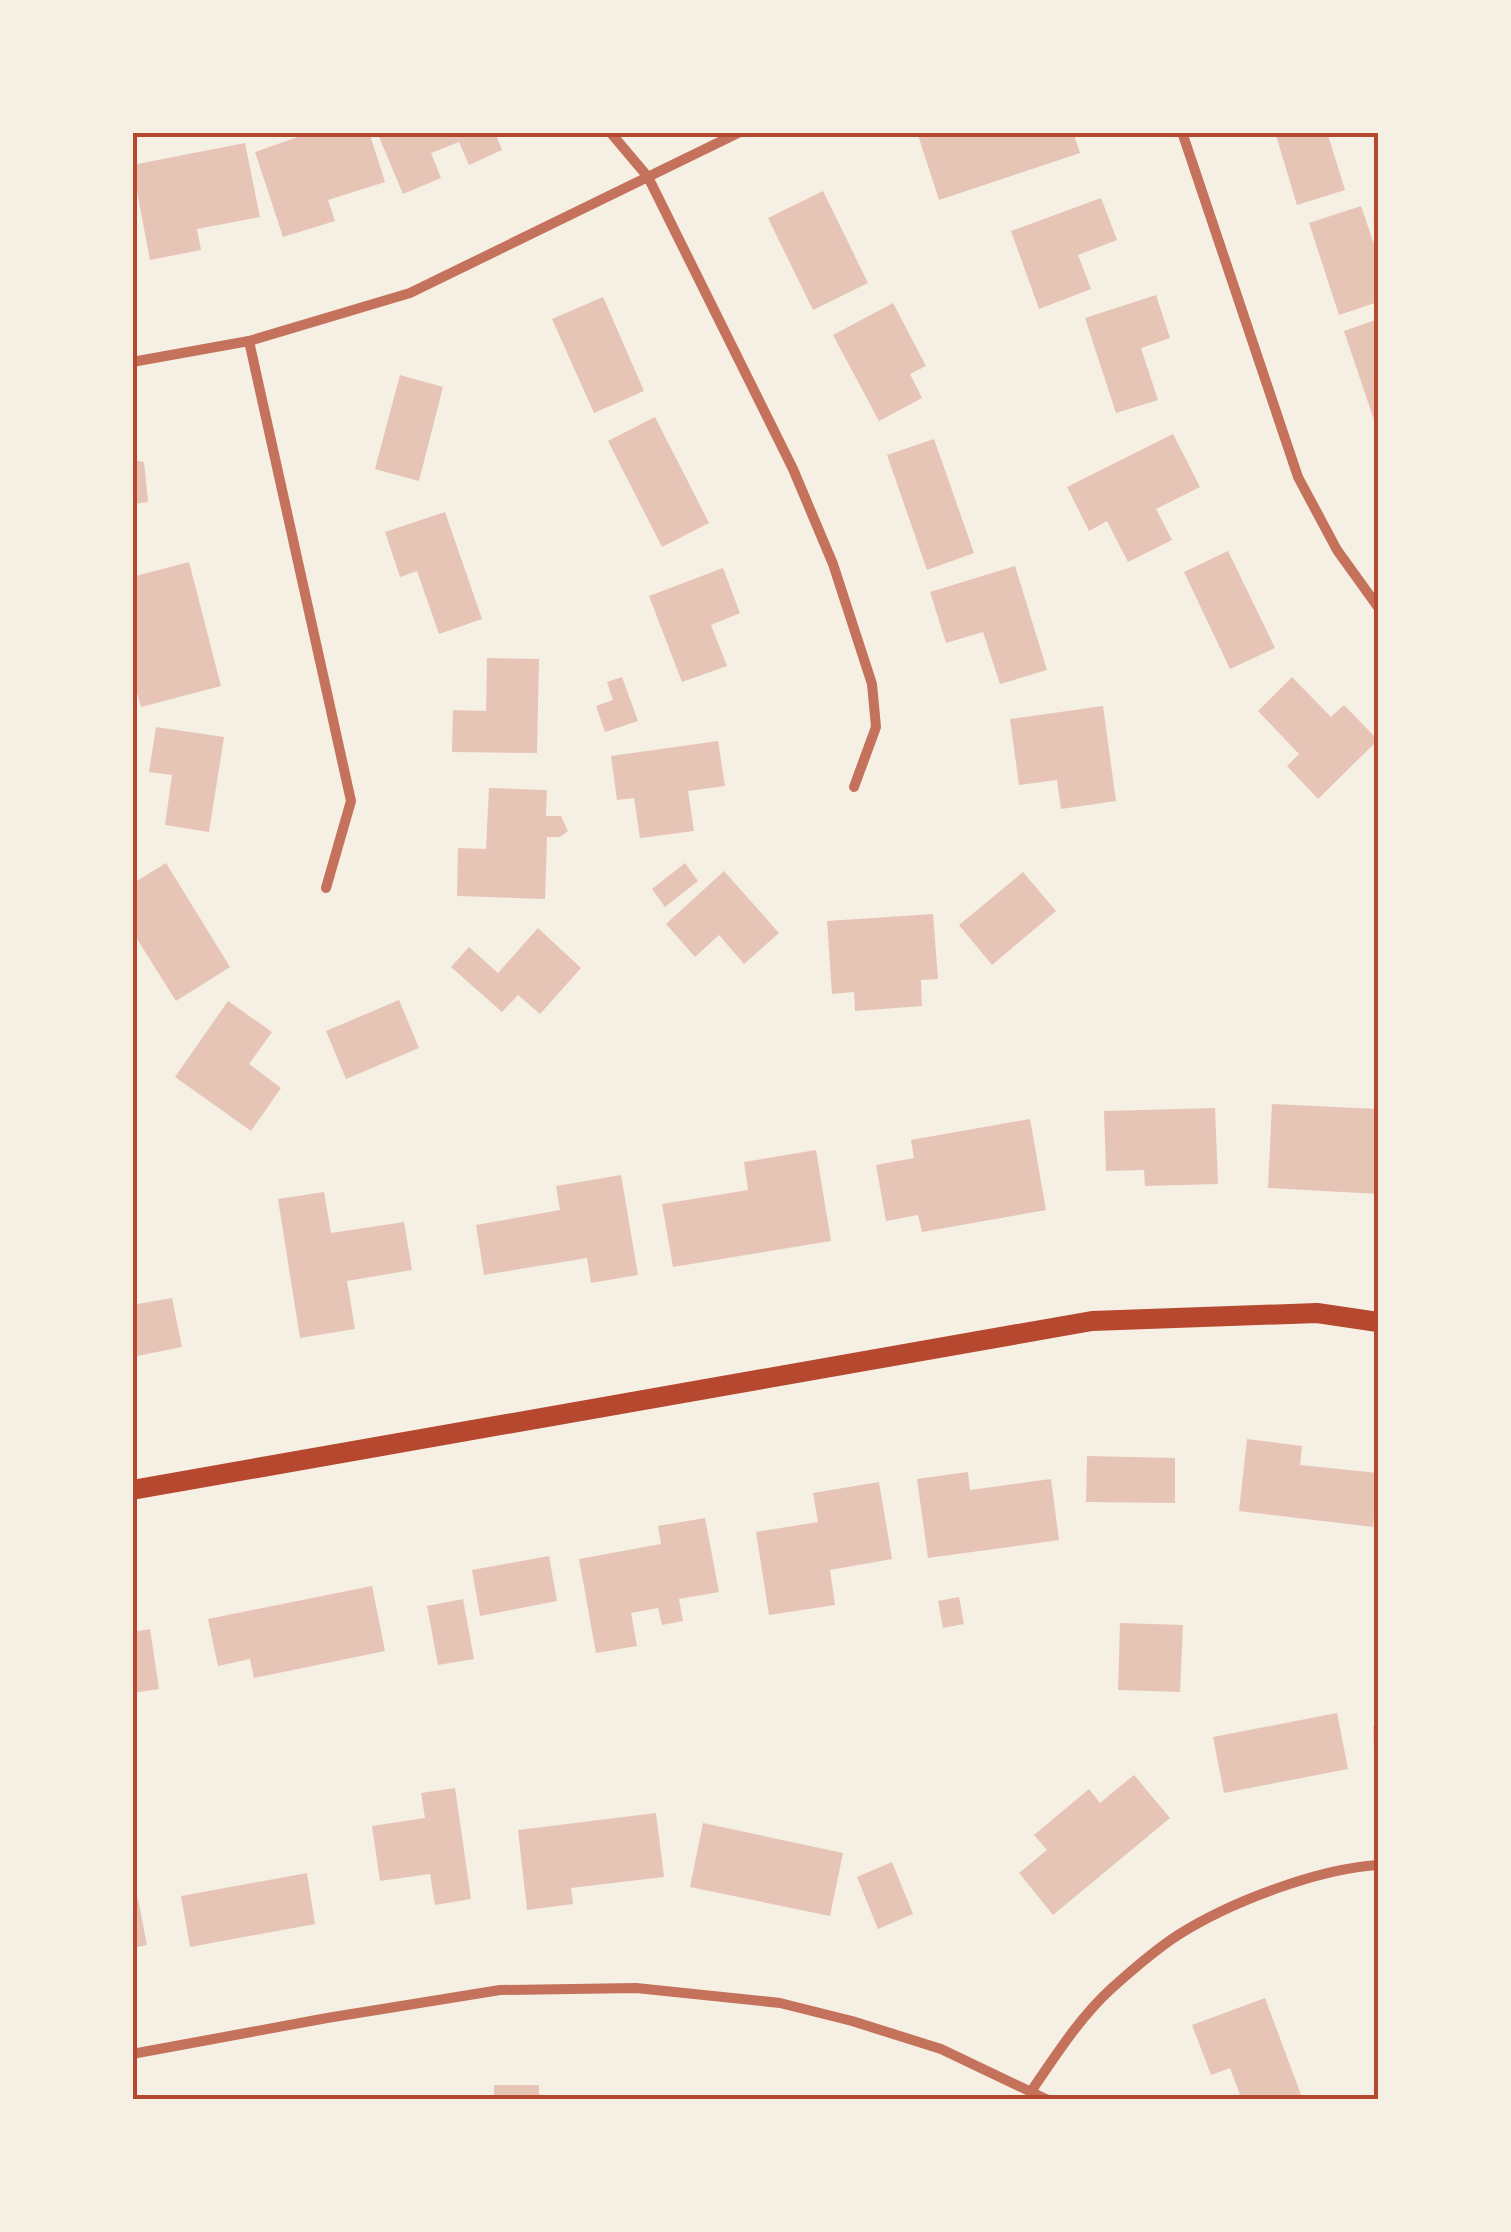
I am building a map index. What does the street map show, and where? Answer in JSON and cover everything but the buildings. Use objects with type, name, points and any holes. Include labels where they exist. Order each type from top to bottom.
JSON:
[{"type":"main road","points":[[132,1490],[1092,1322],[1317,1314],[1378,1322]]},
{"type":"street","points":[[610,132],[648,177],[793,469],[833,564],[872,684],[876,726],[854,787]]},
{"type":"street","points":[[132,362],[249,341],[410,293],[740,132]]},
{"type":"street","points":[[1182,132],[1298,477],[1337,550],[1378,608]]},
{"type":"street","points":[[249,341],[350,801],[326,888]]},
{"type":"street","points":[[1032,2090],[1064,2042],[1110,1990],[1176,1936],[1276,1889],[1355,1866],[1378,1865]]},
{"type":"street","points":[[132,2054],[500,1990],[636,1988],[780,2003],[852,2021],[941,2049],[1048,2100]]}]
